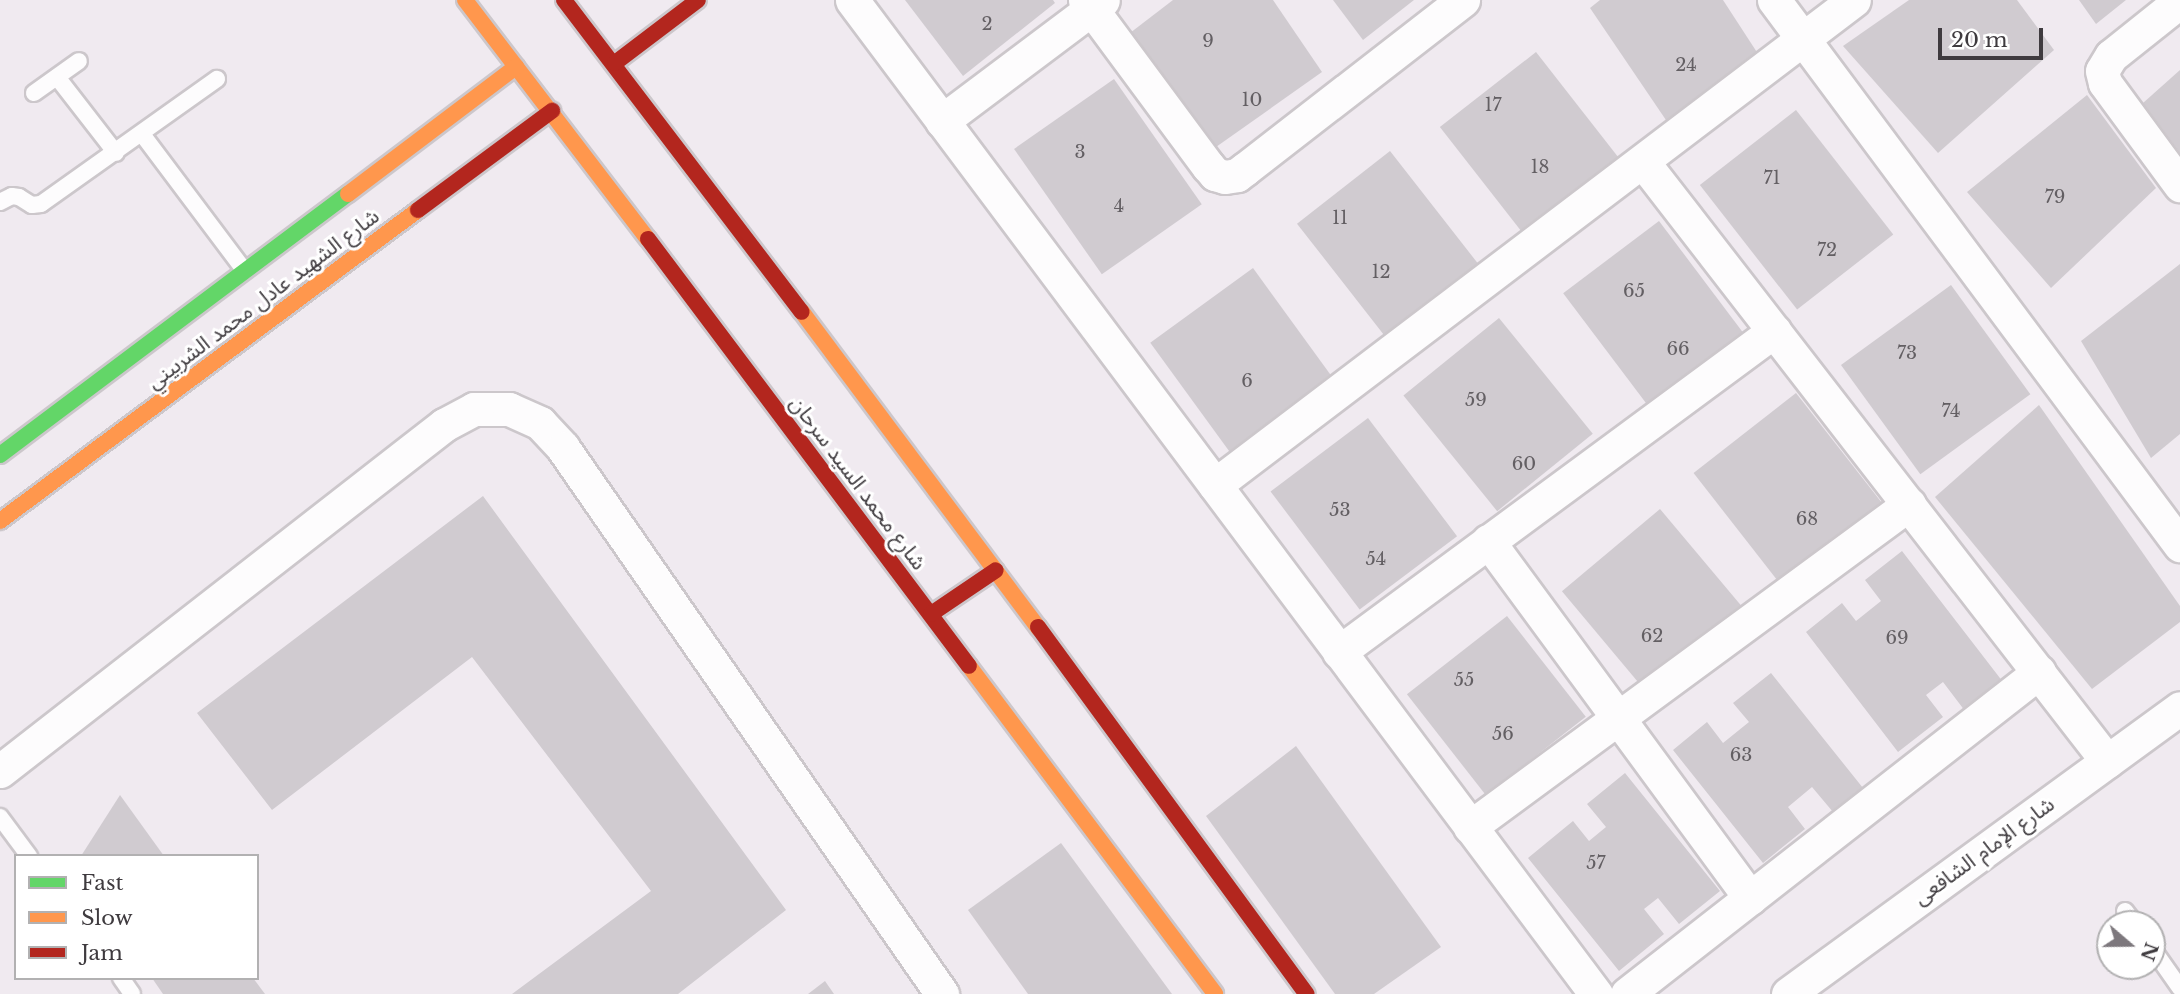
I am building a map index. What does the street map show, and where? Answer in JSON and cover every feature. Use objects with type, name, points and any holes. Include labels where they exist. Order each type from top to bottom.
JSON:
[{"type":"street","name":"شارع محمد السيد سرحان","points":[[465,0],[552,111],[1215,994]]},
{"type":"street","points":[[615,63],[698,0]]},
{"type":"street","points":[[852,0],[1596,994]]},
{"type":"street","points":[[942,121],[1093,3],[1208,166],[1215,174],[1225,177],[1237,175],[1463,0]]},
{"type":"street","points":[[1774,0],[2180,545]]},
{"type":"street","points":[[1215,485],[1854,0]]},
{"type":"street","points":[[2180,1],[2107,60],[2102,71],[2105,83],[2180,185]]},
{"type":"street","points":[[573,3],[615,63],[996,570],[1307,994]]},
{"type":"street","name":"شارع الشهيد عادل محمد الشربيني","points":[[2,450],[516,66]]},
{"type":"street","name":"شارع الشهيد عادل محمد الشربيني","points":[[0,521],[552,111]]},
{"type":"street","points":[[1643,162],[2107,761]]},
{"type":"street","points":[[1339,652],[1774,331]]},
{"type":"street","points":[[0,771],[444,425],[474,409],[509,408],[540,423],[563,448],[942,994]]},
{"type":"street","points":[[1470,827],[1909,504]]},
{"type":"street","points":[[1488,541],[1750,898]]},
{"type":"street","points":[[931,614],[996,570]]},
{"type":"street","points":[[1627,994],[2039,672]]},
{"type":"street","name":"شارع الإمام الشافعى","points":[[1788,994],[2180,708]]},
{"type":"lane","points":[[34,93],[79,61]]},
{"type":"lane","points":[[57,77],[116,153]]},
{"type":"lane","points":[[0,202],[12,196],[32,205],[41,204],[217,79]]},
{"type":"lane","points":[[142,134],[244,271]]},
{"type":"lane","points":[[0,817],[28,854]]},
{"type":"lane","points":[[2166,968],[2180,988]]},
{"type":"building","points":[[905,0],[1053,0],[1055,3],[963,76]]},
{"type":"building","points":[[1173,0],[1273,0],[1322,72],[1216,147],[1130,33]]},
{"type":"building","points":[[1333,0],[1414,0],[1363,40]]},
{"type":"building","points":[[1600,0],[1723,0],[1762,60],[1670,126],[1590,8]]},
{"type":"building","points":[[1909,0],[2017,0],[2054,50],[1938,153],[1843,46]]},
{"type":"building","points":[[2079,0],[2126,0],[2096,24]]},
{"type":"building","points":[[1536,52],[1622,162],[1526,237],[1440,127]]},
{"type":"building","points":[[2180,70],[2180,153],[2143,103]]},
{"type":"building","points":[[1114,79],[1202,204],[1102,274],[1014,149]]},
{"type":"building","points":[[2087,95],[2156,188],[2051,288],[1967,192]]},
{"type":"building","points":[[1796,110],[1893,235],[1797,310],[1700,185]]},
{"type":"building","points":[[1390,151],[1481,267],[1388,339],[1297,224]]},
{"type":"building","points":[[1659,221],[1750,342],[1655,415],[1563,293]]},
{"type":"building","points":[[2180,264],[2180,434],[2151,458],[2081,341]]},
{"type":"building","points":[[1253,268],[1332,377],[1230,452],[1150,343]]},
{"type":"building","points":[[1951,285],[2030,394],[1920,474],[1841,365]]},
{"type":"building","points":[[1499,318],[1593,434],[1497,511],[1403,395]]},
{"type":"building","points":[[1796,393],[1883,504],[1780,584],[1694,473]]},
{"type":"building","points":[[2039,405],[2180,606],[2180,622],[2092,689],[1935,497]]},
{"type":"building","points":[[1368,418],[1457,536],[1360,610],[1271,491]]},
{"type":"building","points":[[483,496],[786,910],[678,994],[512,994],[651,891],[472,657],[272,810],[197,713]]},
{"type":"building","points":[[1660,509],[1744,609],[1646,692],[1562,591]]},
{"type":"building","points":[[1902,551],[2003,682],[1965,711],[1943,682],[1926,695],[1943,717],[1898,752],[1806,632],[1842,603],[1856,621],[1881,601],[1865,580]]},
{"type":"building","points":[[1507,616],[1586,717],[1486,795],[1407,694]]},
{"type":"building","points":[[1771,673],[1863,788],[1833,812],[1812,787],[1788,807],[1805,829],[1763,863],[1673,750],[1707,722],[1723,743],[1749,722],[1733,703]]},
{"type":"building","points":[[1296,746],[1441,947],[1374,994],[1335,994],[1206,816]]},
{"type":"building","points":[[1625,773],[1720,891],[1679,924],[1658,898],[1644,909],[1664,934],[1619,971],[1528,858],[1573,821],[1589,841],[1606,827],[1587,804]]},
{"type":"building","points":[[120,795],[163,854],[82,854]]},
{"type":"building","points":[[1061,843],[1172,994],[1028,994],[968,910]]},
{"type":"building","points":[[153,980],[254,980],[265,994],[163,994]]},
{"type":"building","points":[[825,981],[834,994],[808,994]]},
{"type":"traffic: fast","points":[[0,455],[348,194]]},
{"type":"traffic: slow","points":[[465,0],[648,239]]},
{"type":"traffic: slow","points":[[348,194],[516,67]]},
{"type":"traffic: slow","points":[[0,521],[418,210]]},
{"type":"traffic: slow","points":[[802,312],[1038,627]]},
{"type":"traffic: slow","points":[[969,666],[1215,994]]},
{"type":"traffic: jam","points":[[564,0],[802,312]]},
{"type":"traffic: jam","points":[[615,63],[698,0]]},
{"type":"traffic: jam","points":[[418,210],[552,111]]},
{"type":"traffic: jam","points":[[648,239],[969,666]]},
{"type":"traffic: jam","points":[[931,614],[996,570]]},
{"type":"traffic: jam","points":[[1038,627],[1307,994]]}]
